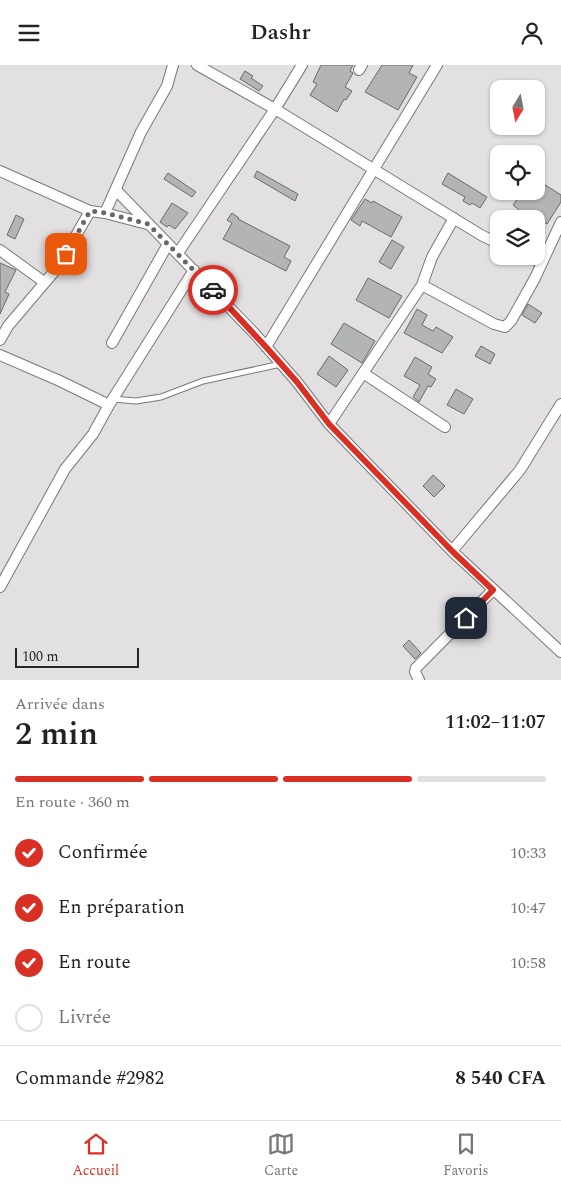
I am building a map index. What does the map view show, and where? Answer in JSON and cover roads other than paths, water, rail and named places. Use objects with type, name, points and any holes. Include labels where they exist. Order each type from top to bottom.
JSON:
[{"type":"street","points":[[106,213],[141,132],[167,86],[173,65]]},
{"type":"street","points":[[197,65],[275,109],[490,239]]},
{"type":"street","points":[[178,253],[275,109],[302,65]]},
{"type":"street","points":[[266,347],[437,65]]},
{"type":"street","points":[[0,171],[90,211],[106,213],[148,224]]},
{"type":"street","points":[[116,190],[266,347],[329,424],[452,551],[561,652]]},
{"type":"street","points":[[0,340],[8,326],[44,282],[52,276],[90,211]]},
{"type":"street","points":[[329,424],[422,285],[432,257],[454,218]]},
{"type":"street","points":[[545,254],[561,223]]},
{"type":"street","points":[[112,343],[168,244]]},
{"type":"street","points":[[0,250],[44,282]]},
{"type":"street","points":[[422,285],[494,324],[505,327],[511,321],[539,265]]},
{"type":"street","points":[[0,587],[65,469],[93,434],[194,270]]},
{"type":"street","points":[[0,355],[111,402]]},
{"type":"street","points":[[363,373],[445,427]]},
{"type":"street","points":[[452,551],[520,471],[561,404]]},
{"type":"street","points":[[419,680],[415,672],[416,668],[493,590]]},
{"type":"lane","points":[[111,402],[161,397],[203,381],[281,364]]}]
